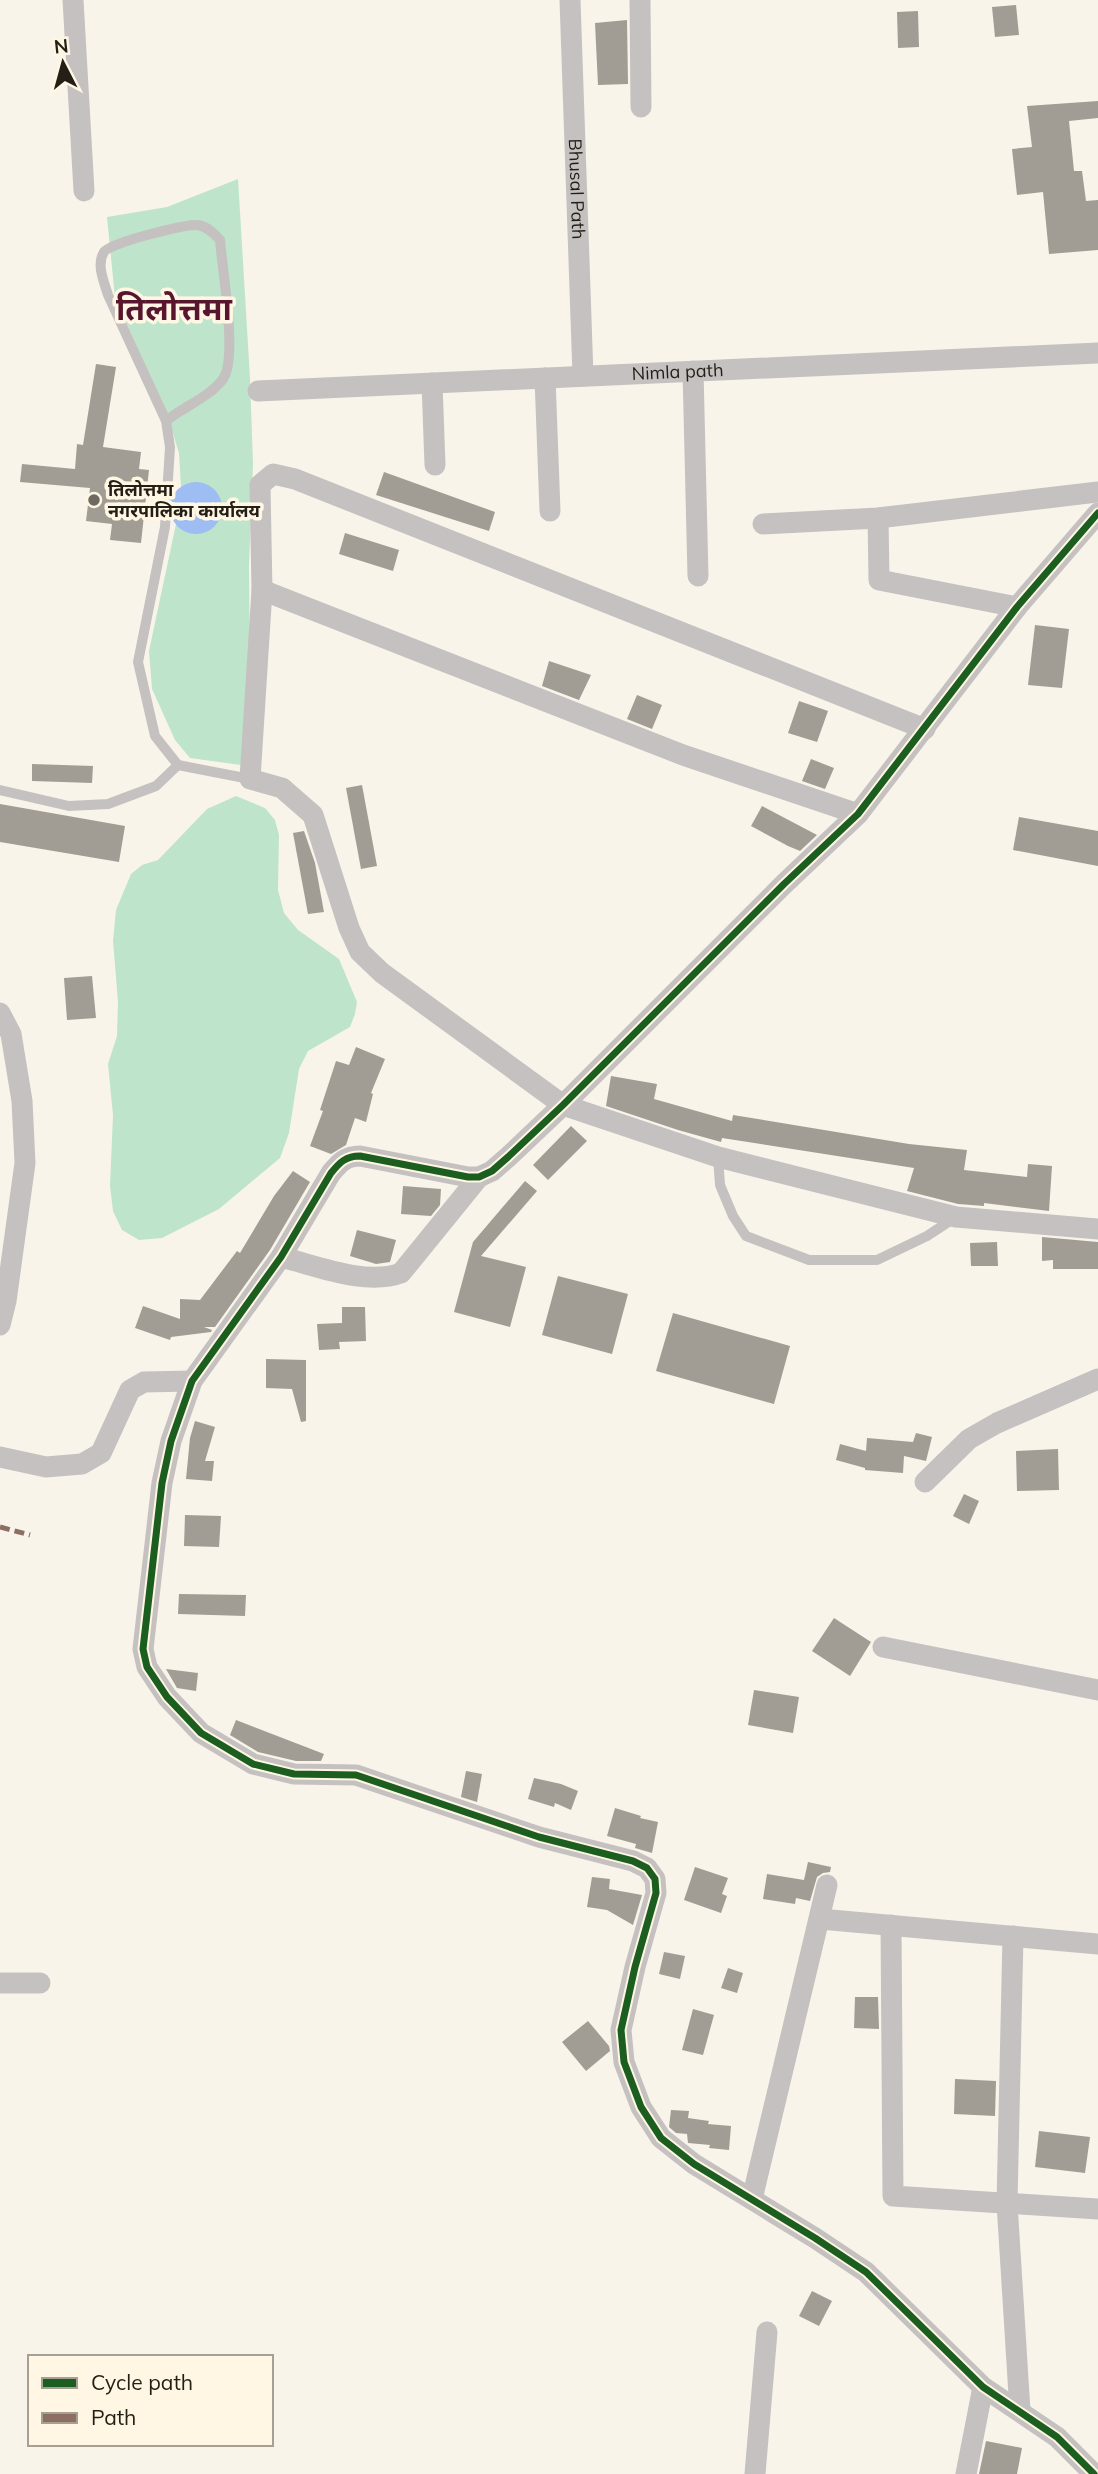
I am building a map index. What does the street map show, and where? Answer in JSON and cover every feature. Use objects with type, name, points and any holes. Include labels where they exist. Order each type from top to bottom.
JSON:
[{"type":"street","points":[[74,0],[84,191]]},
{"type":"street","name":"Bhusal Path","points":[[570,0],[583,376]]},
{"type":"street","points":[[639,0],[641,107]]},
{"type":"street","name":"Nimla path","points":[[258,391],[1098,353]]},
{"type":"street","points":[[693,371],[698,576]]},
{"type":"street","points":[[545,378],[550,511]]},
{"type":"street","points":[[432,383],[435,465]]},
{"type":"street","points":[[925,729],[295,479],[272,474],[260,485],[262,590],[250,779],[282,788],[313,815],[349,928],[360,952],[382,974],[564,1105],[718,1157],[956,1217],[1098,1229]]},
{"type":"street","points":[[763,524],[878,518],[1098,492]]},
{"type":"street","points":[[281,1256],[369,1279],[387,1278],[401,1273],[479,1177],[500,1164],[564,1105],[784,884],[858,814],[1017,607],[1098,513]]},
{"type":"street","points":[[878,518],[879,580],[1017,607]]},
{"type":"street","points":[[262,590],[682,755],[858,814]]},
{"type":"street","points":[[0,1013],[11,1034],[22,1101],[25,1163],[6,1301],[0,1325]]},
{"type":"street","points":[[479,1177],[449,1174],[360,1156],[351,1156],[341,1161],[331,1172],[281,1256],[192,1381],[171,1441],[162,1483],[143,1649],[146,1667],[201,1733],[253,1764],[294,1774],[356,1775],[539,1838],[633,1861],[647,1868],[655,1879],[656,1893],[621,2030],[624,2062],[641,2107],[662,2138],[694,2164],[866,2272],[983,2387],[1057,2438],[1094,2474]]},
{"type":"street","points":[[925,1482],[969,1438],[1098,1379]]},
{"type":"street","points":[[0,1457],[46,1467],[82,1464],[101,1453],[130,1390],[144,1382],[192,1381]]},
{"type":"street","points":[[883,1647],[1098,1690]]},
{"type":"street","points":[[752,2199],[827,1885]]},
{"type":"street","points":[[820,1919],[1098,1944]]},
{"type":"street","points":[[891,1925],[893,2196],[1098,2209]]},
{"type":"street","points":[[1013,1936],[1007,2203],[1020,2411]]},
{"type":"street","points":[[0,1983],[40,1983]]},
{"type":"street","points":[[755,2474],[767,2332]]},
{"type":"street","points":[[966,2474],[983,2387]]},
{"type":"lane","points":[[166,421],[214,388],[228,369],[227,316],[220,240],[214,233],[196,225],[175,227],[120,243],[106,248],[102,255],[102,275],[108,295],[166,421],[170,447],[165,527],[138,662],[155,736],[178,765],[250,779]]},
{"type":"lane","points":[[0,790],[69,806],[108,804],[156,786],[178,765]]},
{"type":"lane","points":[[718,1157],[720,1185],[733,1216],[746,1236],[809,1260],[877,1260],[927,1236],[956,1217]]},
{"type":"green space","points":[[238,179],[253,464],[249,565],[250,682],[241,765],[190,758],[175,740],[152,689],[149,651],[176,524],[182,530],[189,483],[181,487],[179,453],[165,408],[115,298],[107,217],[167,207]]},
{"type":"green space","points":[[236,796],[265,808],[275,820],[279,835],[278,890],[284,913],[298,930],[339,959],[357,1002],[355,1014],[350,1027],[308,1051],[299,1069],[289,1133],[280,1158],[219,1209],[162,1238],[139,1240],[122,1230],[113,1211],[110,1186],[113,1115],[108,1064],[117,1036],[118,1002],[113,941],[116,910],[131,874],[142,865],[158,860],[207,809]]},
{"type":"water","points":[[196,482],[206,484],[214,490],[220,498],[220,518],[214,526],[206,532],[196,534],[186,532],[178,526],[172,518],[170,508],[172,498],[178,490],[186,484]]},
{"type":"building","points":[[1016,5],[1019,35],[995,37],[992,7]]},
{"type":"building","points":[[918,11],[919,47],[898,48],[897,12]]},
{"type":"building","points":[[627,20],[628,84],[598,85],[595,23]]},
{"type":"building","points":[[1098,101],[1098,118],[1069,121],[1074,171],[1082,171],[1086,201],[1098,200],[1098,250],[1049,254],[1043,192],[1017,195],[1012,149],[1032,147],[1027,106]]},
{"type":"building","points":[[96,364],[116,367],[103,447],[141,452],[139,469],[149,470],[141,543],[110,540],[112,524],[86,521],[90,488],[20,482],[22,464],[75,469],[77,444],[83,445]]},
{"type":"building","points":[[384,472],[495,512],[489,531],[376,495]]},
{"type":"building","points":[[345,533],[399,550],[393,571],[339,554]]},
{"type":"building","points":[[1035,625],[1069,629],[1062,688],[1028,685]]},
{"type":"building","points":[[549,661],[591,675],[579,700],[542,686]]},
{"type":"building","points":[[637,695],[662,705],[652,729],[627,719]]},
{"type":"building","points":[[799,701],[828,711],[817,742],[788,733]]},
{"type":"building","points":[[811,759],[834,768],[825,789],[802,781]]},
{"type":"building","points":[[32,764],[93,766],[92,783],[32,781]]},
{"type":"building","points":[[362,785],[377,866],[361,869],[346,788]]},
{"type":"building","points":[[0,804],[125,826],[119,862],[0,842]]},
{"type":"building","points":[[762,806],[817,835],[800,851],[788,846],[751,826]]},
{"type":"building","points":[[1019,817],[1098,831],[1098,866],[1013,850]]},
{"type":"building","points":[[304,831],[315,863],[324,912],[308,914],[293,833]]},
{"type":"building","points":[[92,976],[96,1018],[67,1020],[64,978]]},
{"type":"building","points":[[356,1047],[385,1059],[371,1093],[373,1094],[366,1122],[355,1118],[346,1145],[331,1154],[310,1146],[323,1111],[320,1110],[336,1061],[349,1065]]},
{"type":"building","points":[[611,1076],[657,1084],[654,1099],[732,1121],[733,1115],[909,1144],[967,1150],[964,1170],[1027,1177],[1028,1164],[1052,1166],[1049,1211],[984,1203],[984,1206],[958,1204],[907,1191],[914,1168],[722,1138],[721,1142],[678,1130],[606,1106]]},
{"type":"building","points":[[571,1126],[587,1141],[548,1180],[533,1165]]},
{"type":"building","points":[[293,1171],[310,1182],[270,1250],[215,1327],[204,1327],[212,1330],[211,1332],[171,1337],[170,1340],[135,1328],[143,1306],[180,1319],[180,1299],[200,1300],[237,1251],[240,1253],[274,1196]]},
{"type":"building","points":[[525,1181],[537,1191],[481,1256],[526,1267],[510,1327],[454,1312],[473,1242]]},
{"type":"building","points":[[403,1186],[441,1189],[440,1205],[431,1216],[401,1214]]},
{"type":"building","points":[[357,1230],[396,1240],[390,1262],[376,1264],[350,1256]]},
{"type":"building","points":[[1042,1237],[1098,1242],[1098,1269],[1053,1269],[1053,1260],[1042,1261]]},
{"type":"building","points":[[997,1242],[998,1266],[971,1266],[970,1243]]},
{"type":"building","points":[[558,1276],[628,1294],[612,1354],[542,1335]]},
{"type":"building","points":[[342,1307],[365,1307],[366,1341],[339,1342],[340,1349],[319,1350],[317,1324],[342,1323]]},
{"type":"building","points":[[673,1313],[790,1346],[774,1404],[656,1371]]},
{"type":"building","points":[[266,1359],[306,1360],[306,1421],[301,1422],[292,1389],[266,1388]]},
{"type":"building","points":[[195,1421],[215,1427],[205,1461],[214,1461],[212,1481],[186,1479],[190,1438]]},
{"type":"building","points":[[916,1433],[932,1437],[926,1461],[904,1456],[903,1473],[865,1470],[836,1460],[840,1444],[866,1451],[867,1438],[913,1442]]},
{"type":"building","points":[[1058,1449],[1059,1490],[1017,1491],[1016,1451]]},
{"type":"building","points":[[964,1494],[979,1501],[969,1524],[953,1516]]},
{"type":"building","points":[[185,1515],[221,1516],[219,1547],[184,1546]]},
{"type":"building","points":[[179,1594],[246,1595],[245,1616],[178,1614]]},
{"type":"building","points":[[834,1618],[871,1642],[850,1676],[812,1651]]},
{"type":"building","points":[[166,1669],[198,1673],[196,1691],[177,1688]]},
{"type":"building","points":[[754,1690],[799,1697],[793,1733],[748,1725]]},
{"type":"building","points":[[236,1720],[324,1754],[321,1761],[296,1761],[258,1752],[230,1735]]},
{"type":"building","points":[[466,1771],[482,1774],[477,1802],[461,1797]]},
{"type":"building","points":[[534,1778],[578,1791],[571,1810],[555,1803],[554,1807],[528,1799]]},
{"type":"building","points":[[615,1808],[658,1822],[652,1853],[635,1848],[636,1844],[607,1836]]},
{"type":"building","points":[[808,1862],[831,1867],[830,1872],[817,1877],[810,1901],[796,1898],[795,1904],[763,1899],[767,1874],[804,1880]]},
{"type":"building","points":[[695,1867],[728,1878],[722,1894],[727,1896],[721,1913],[684,1900]]},
{"type":"building","points":[[592,1877],[610,1879],[609,1889],[642,1895],[633,1925],[607,1910],[587,1907]]},
{"type":"building","points":[[664,1952],[685,1956],[680,1979],[659,1974]]},
{"type":"building","points":[[728,1968],[743,1973],[737,1993],[721,1988]]},
{"type":"building","points":[[855,1997],[878,1997],[879,2029],[854,2028]]},
{"type":"building","points":[[693,2009],[714,2015],[703,2055],[682,2050]]},
{"type":"building","points":[[588,2021],[609,2046],[610,2051],[586,2071],[562,2042]]},
{"type":"building","points":[[955,2079],[996,2081],[995,2116],[954,2114]]},
{"type":"building","points":[[671,2110],[689,2111],[688,2118],[709,2121],[708,2124],[731,2126],[729,2150],[688,2143],[687,2134],[676,2133],[669,2127]]},
{"type":"building","points":[[1039,2131],[1090,2137],[1085,2173],[1035,2167]]},
{"type":"building","points":[[812,2291],[832,2301],[819,2326],[799,2316]]},
{"type":"building","points":[[986,2441],[1022,2448],[1017,2474],[979,2474]]},
{"type":"marked path","points":[[0,1527],[30,1535]]},
{"type":"cycle path","points":[[1094,2474],[1057,2437],[983,2387],[866,2272],[694,2164],[661,2138],[641,2107],[624,2062],[621,2030],[656,1893],[655,1879],[647,1868],[633,1861],[539,1837],[356,1775],[294,1774],[253,1764],[201,1733],[167,1697],[147,1667],[143,1649],[162,1483],[171,1441],[192,1381],[281,1257],[334,1169],[347,1158],[360,1156],[468,1177],[479,1177],[492,1171],[563,1105],[784,884],[858,814],[1017,607],[1098,513]]},
{"type":"place","name":"तिलोत्तमा नगरपालिका कार्यालय","points":[[94,500]]},
{"type":"district","name":"तिलोत्तमा","points":[[174,309]]}]
